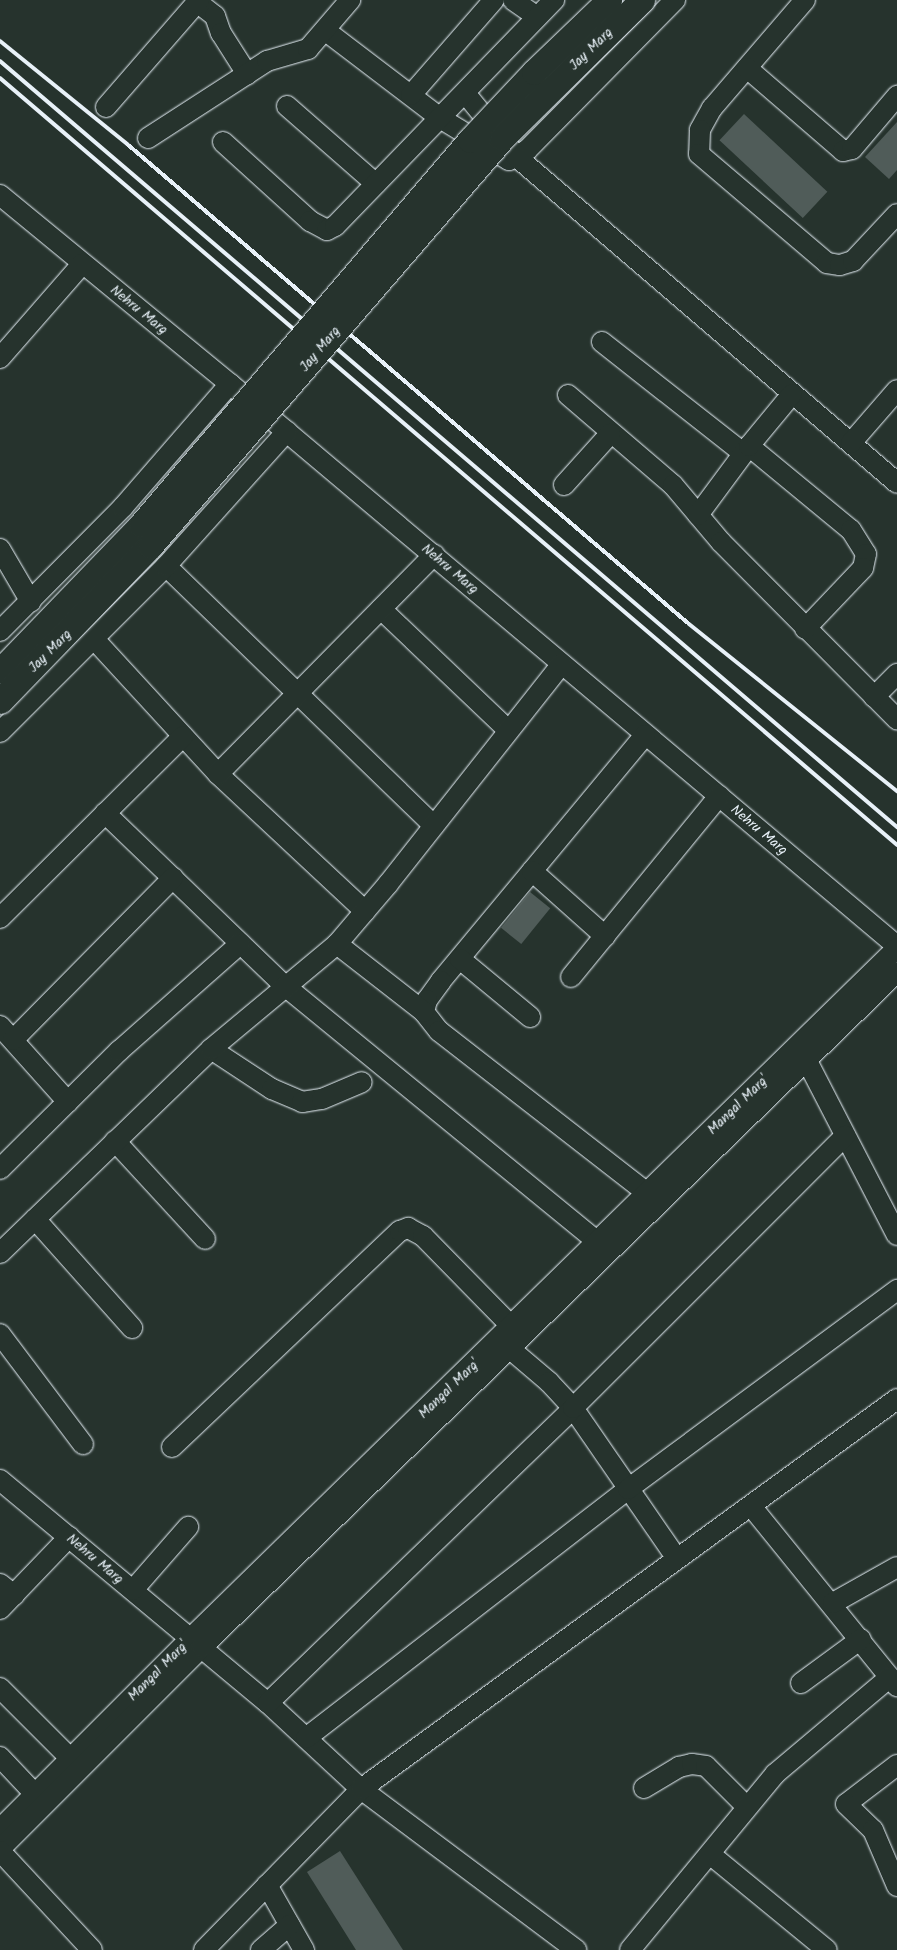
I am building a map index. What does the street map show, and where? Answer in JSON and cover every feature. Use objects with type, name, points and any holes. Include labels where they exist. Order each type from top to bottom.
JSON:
[{"type":"main road","name":"Jay Marg","points":[[0,671],[141,525],[470,140],[534,72],[609,0]]},
{"type":"main road","name":"Jay Marg","points":[[0,701],[150,546],[502,138],[642,0]]},
{"type":"street","points":[[411,95],[494,0]]},
{"type":"street","points":[[513,0],[537,17]]},
{"type":"street","points":[[223,142],[310,222],[327,230],[342,220],[554,0]]},
{"type":"street","points":[[326,31],[440,118],[509,160],[518,158],[675,0]]},
{"type":"street","points":[[805,0],[712,108],[700,130],[699,154],[827,263],[840,265],[853,261],[897,214]]},
{"type":"street","points":[[106,107],[198,1],[216,16],[221,33],[247,74]]},
{"type":"street","points":[[148,138],[278,56],[308,49],[326,31],[343,2]]},
{"type":"street","points":[[747,68],[843,151],[852,149],[897,96]]},
{"type":"street","points":[[465,93],[518,158],[897,483]]},
{"type":"street","points":[[287,106],[376,184]]},
{"type":"street","name":"Nehru Marg","points":[[0,195],[287,431],[897,947]]},
{"type":"street","points":[[0,358],[82,264]]},
{"type":"street","points":[[602,342],[851,530],[866,554],[863,568],[805,629]]},
{"type":"street","points":[[0,631],[31,602],[123,507],[230,384]]},
{"type":"street","points":[[851,443],[897,390]]},
{"type":"street","points":[[698,516],[746,449],[792,394]]},
{"type":"street","points":[[568,395],[610,434],[673,485],[698,516],[805,629],[897,719]]},
{"type":"street","points":[[0,732],[166,566],[287,431]]},
{"type":"street","points":[[564,486],[610,434]]},
{"type":"street","points":[[0,549],[31,602]]},
{"type":"street","points":[[218,774],[434,555]]},
{"type":"street","points":[[166,566],[434,826]]},
{"type":"street","points":[[380,609],[508,730]]},
{"type":"street","points":[[94,639],[218,774],[365,911]]},
{"type":"street","points":[[0,1253],[211,1049],[284,986],[337,944],[434,826],[562,664]]},
{"type":"street","points":[[874,697],[897,674]]},
{"type":"street","points":[[424,1012],[427,1000],[460,958],[645,735]]},
{"type":"street","points":[[0,918],[183,736]]},
{"type":"street","points":[[571,977],[719,796]]},
{"type":"street","points":[[105,813],[284,986],[598,1242]]},
{"type":"street","points":[[532,871],[605,936]]},
{"type":"street","points":[[68,1102],[7,1033],[172,878]]},
{"type":"street","points":[[0,1169],[119,1051],[240,944]]},
{"type":"street","points":[[337,944],[424,1012],[439,1031],[647,1193]]},
{"type":"street","name":"Mangal Marg'","points":[[0,1829],[70,1758],[196,1642],[511,1338],[598,1242],[897,947]]},
{"type":"street","points":[[460,958],[530,1017]]},
{"type":"street","points":[[511,1338],[897,972]]},
{"type":"street","points":[[211,1049],[272,1089],[302,1102],[322,1099],[362,1082]]},
{"type":"street","points":[[806,1060],[897,1235]]},
{"type":"street","points":[[268,1703],[573,1408],[845,1136]]},
{"type":"street","points":[[115,1141],[205,1239]]},
{"type":"street","points":[[34,1219],[132,1328]]},
{"type":"street","points":[[172,1447],[400,1231],[416,1230],[573,1408],[677,1559]]},
{"type":"street","points":[[306,1738],[628,1489],[897,1290]]},
{"type":"street","points":[[0,1334],[83,1444]]},
{"type":"street","points":[[204,1950],[361,1789],[897,1399]]},
{"type":"street","name":"Nehru Marg","points":[[0,1480],[268,1703],[361,1789],[576,1950]]},
{"type":"street","points":[[630,1950],[776,1774],[894,1681],[833,1603],[750,1506]]},
{"type":"street","points":[[133,1590],[188,1527]]},
{"type":"street","points":[[5,1596],[69,1537]]},
{"type":"street","points":[[833,1603],[897,1567]]},
{"type":"street","points":[[801,1683],[861,1639]]},
{"type":"street","points":[[92,1950],[0,1850],[196,1642]]},
{"type":"street","points":[[0,1688],[70,1758]]},
{"type":"street","points":[[0,1757],[35,1794]]},
{"type":"street","points":[[644,1788],[679,1767],[692,1764],[706,1766],[747,1807]]},
{"type":"street","points":[[897,1765],[846,1804],[872,1830],[897,1886]]},
{"type":"street","points":[[710,1854],[827,1950]]},
{"type":"street","points":[[267,1885],[304,1950]]},
{"type":"street","points":[[261,1950],[290,1925]]},
{"type":"building","points":[[744,114],[827,192],[803,218],[719,140]]},
{"type":"building","points":[[897,122],[897,170],[889,179],[865,157]]},
{"type":"building","points":[[530,892],[550,908],[521,944],[501,928]]},
{"type":"building","points":[[340,1851],[403,1950],[356,1950],[307,1872]]},
{"type":"railway","points":[[0,41],[127,144],[689,624],[897,791]]},
{"type":"railway","points":[[0,61],[897,827]]},
{"type":"railway","points":[[0,78],[897,845]]}]
